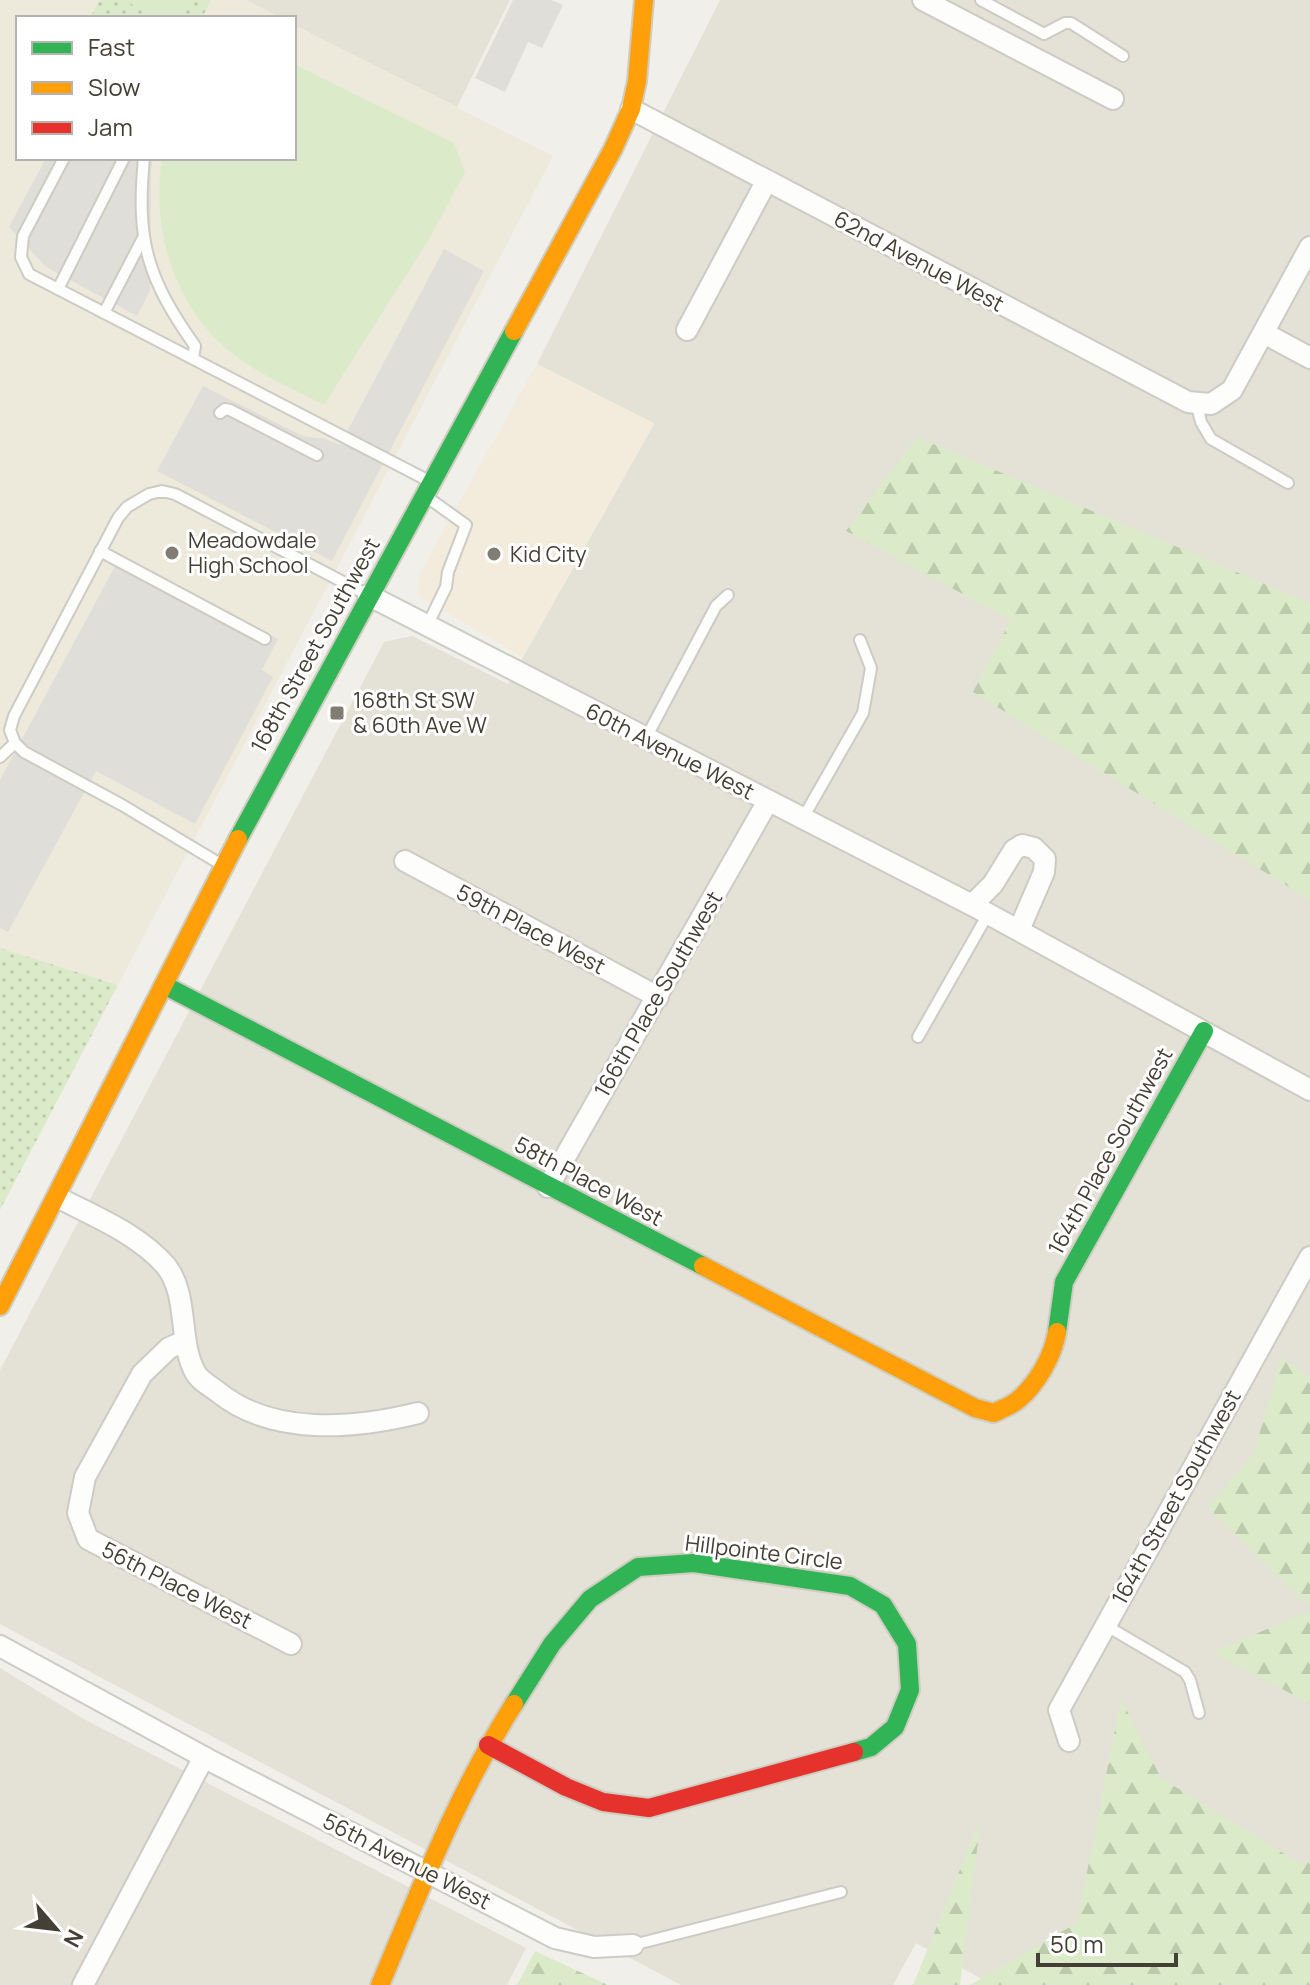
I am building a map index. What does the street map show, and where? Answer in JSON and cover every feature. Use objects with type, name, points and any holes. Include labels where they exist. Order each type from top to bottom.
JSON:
[{"type":"street","name":"168th Street Southwest","points":[[0,1306],[224,865],[613,149],[631,109],[637,81],[644,0]]},
{"type":"street","points":[[923,0],[1113,99]]},
{"type":"street","name":"62nd Avenue West","points":[[631,109],[1188,402],[1203,403]]},
{"type":"street","points":[[687,330],[766,182]]},
{"type":"street","points":[[1203,403],[1232,390],[1310,247]]},
{"type":"street","points":[[1264,333],[1310,358]]},
{"type":"street","name":"60th Avenue West","points":[[368,595],[980,909],[1310,1090]]},
{"type":"street","name":"166th Place Southwest","points":[[548,1187],[768,801]]},
{"type":"street","points":[[980,909],[1014,850],[1022,845],[1034,848],[1045,859],[1044,872],[1019,930]]},
{"type":"street","name":"59th Place West","points":[[405,861],[658,997]]},
{"type":"street","name":"58th Place West","points":[[164,985],[975,1408],[994,1413]]},
{"type":"street","name":"164th Place Southwest","points":[[994,1413],[1017,1401],[1036,1379],[1054,1349],[1064,1282],[1204,1031]]},
{"type":"street","points":[[57,1197],[119,1230],[167,1267],[178,1293],[185,1341],[195,1374],[232,1403],[259,1416],[327,1426],[390,1420],[418,1413]]},
{"type":"street","name":"164th Street Southwest","points":[[1069,1741],[1059,1710],[1310,1257]]},
{"type":"street","name":"56th Place West","points":[[185,1341],[169,1348],[142,1374],[85,1477],[78,1513],[88,1539],[291,1644]]},
{"type":"street","name":"Hillpointe Circle","points":[[380,1985],[428,1871],[488,1745],[552,1644],[590,1599],[638,1567],[694,1563],[850,1586],[883,1605],[907,1644],[910,1690],[895,1727],[871,1747],[649,1808],[603,1802],[566,1787],[488,1745]]},
{"type":"street","name":"56th Avenue West","points":[[0,1646],[204,1757],[555,1938],[594,1947],[633,1945]]},
{"type":"street","points":[[83,1985],[204,1757]]},
{"type":"lane","points":[[981,0],[1044,34],[1065,23],[1076,25],[1123,56]]},
{"type":"lane","points":[[63,160],[23,236],[21,257],[29,274],[193,358],[428,488],[466,525],[448,572],[446,587],[427,626]]},
{"type":"lane","points":[[58,289],[123,160]]},
{"type":"lane","points":[[144,160],[141,186],[143,238],[153,277],[195,346],[193,358]]},
{"type":"lane","points":[[104,313],[143,238]]},
{"type":"lane","points":[[1203,403],[1201,422],[1211,439],[1288,483]]},
{"type":"lane","points":[[220,413],[230,410],[317,455]]},
{"type":"lane","points":[[224,865],[122,805],[36,760],[15,743],[10,730],[14,716],[100,551],[127,507],[149,494],[162,491],[175,494],[368,595]]},
{"type":"lane","points":[[100,551],[265,639]]},
{"type":"lane","points":[[646,738],[716,606],[728,595]]},
{"type":"lane","points":[[803,818],[863,713],[871,668],[860,640]]},
{"type":"lane","points":[[0,757],[15,743]]},
{"type":"lane","points":[[918,1037],[980,909]]},
{"type":"lane","points":[[1105,1625],[1185,1672],[1199,1713]]},
{"type":"lane","name":"56th Avenue West","points":[[633,1945],[841,1892]]},
{"type":"shaded area","name":"Meadowdale High School","points":[[0,0],[246,0],[277,16],[16,16],[16,160],[296,160],[296,26],[553,156],[118,985],[0,948]]},
{"type":"shaded area","points":[[246,0],[510,0],[457,107],[296,26],[296,16],[277,16]]},
{"type":"shaded area","points":[[513,0],[551,0],[563,5],[542,48],[528,42],[505,92],[475,78]]},
{"type":"shaded area","points":[[720,0],[1310,0],[1310,620],[1038,615],[1310,868],[1310,1878],[1066,1985],[993,1985],[916,1943],[893,1985],[681,1985],[0,1624],[0,1370],[384,642],[412,636],[508,684],[654,424],[537,364]]},
{"type":"shaded area","points":[[45,160],[153,160],[150,291],[137,316],[46,267],[9,227]]},
{"type":"shaded area","points":[[444,249],[484,271],[332,561],[157,471],[203,386],[303,436],[340,445]]},
{"type":"shaded area","points":[[537,364],[654,423],[523,657],[417,595],[420,573]]},
{"type":"shaded area","points":[[121,555],[278,639],[262,670],[273,677],[195,824],[96,771],[8,932],[0,928],[0,780]]},
{"type":"shaded area","points":[[0,1668],[82,1718],[526,1948],[507,1985],[0,1985]]},
{"type":"green space","points":[[100,0],[211,0],[203,16],[91,16]]},
{"type":"green space","points":[[124,0],[191,1],[183,16],[154,16]]},
{"type":"green space","points":[[296,65],[454,143],[465,172],[431,236],[324,405],[247,364],[223,346],[203,324],[174,274],[165,246],[159,187],[162,160],[296,160]]},
{"type":"green space","points":[[917,437],[1310,603],[1310,900],[973,692],[1011,620],[846,531]]},
{"type":"green space","points":[[0,948],[118,985],[0,1210]]},
{"type":"green space","points":[[1281,1357],[1310,1378],[1310,1606],[1208,1508],[1254,1453]]},
{"type":"green space","points":[[1310,1611],[1310,1704],[1213,1652]]},
{"type":"green space","points":[[1121,1699],[1161,1778],[1304,1866],[1310,1856],[1310,1985],[970,1985],[1077,1923]]},
{"type":"green space","points":[[981,1818],[960,1985],[913,1985]]},
{"type":"green space","points":[[535,1951],[608,1985],[517,1985]]},
{"type":"traffic: fast","points":[[238,839],[514,331]]},
{"type":"traffic: fast","points":[[164,985],[703,1266]]},
{"type":"traffic: fast","points":[[1057,1332],[1064,1282],[1204,1031]]},
{"type":"traffic: fast","points":[[514,1704],[552,1644],[590,1599],[638,1567],[694,1563],[850,1586],[883,1605],[907,1644],[910,1690],[895,1727],[871,1747],[854,1752]]},
{"type":"traffic: slow","points":[[514,331],[613,149],[631,109],[637,81],[644,0]]},
{"type":"traffic: slow","points":[[0,1306],[238,839]]},
{"type":"traffic: slow","points":[[703,1266],[975,1408],[994,1413],[1015,1402],[1032,1386],[1048,1360],[1057,1332]]},
{"type":"traffic: slow","points":[[380,1985],[458,1807],[514,1704]]},
{"type":"traffic: jam","points":[[488,1745],[566,1787],[603,1802],[649,1808],[854,1752]]},
{"type":"place","name":"Meadowdale High School","points":[[172,553]]},
{"type":"place","name":"Kid City","points":[[494,554]]},
{"type":"place","name":"168th St SW & 60th Ave W","points":[[337,713]]}]
